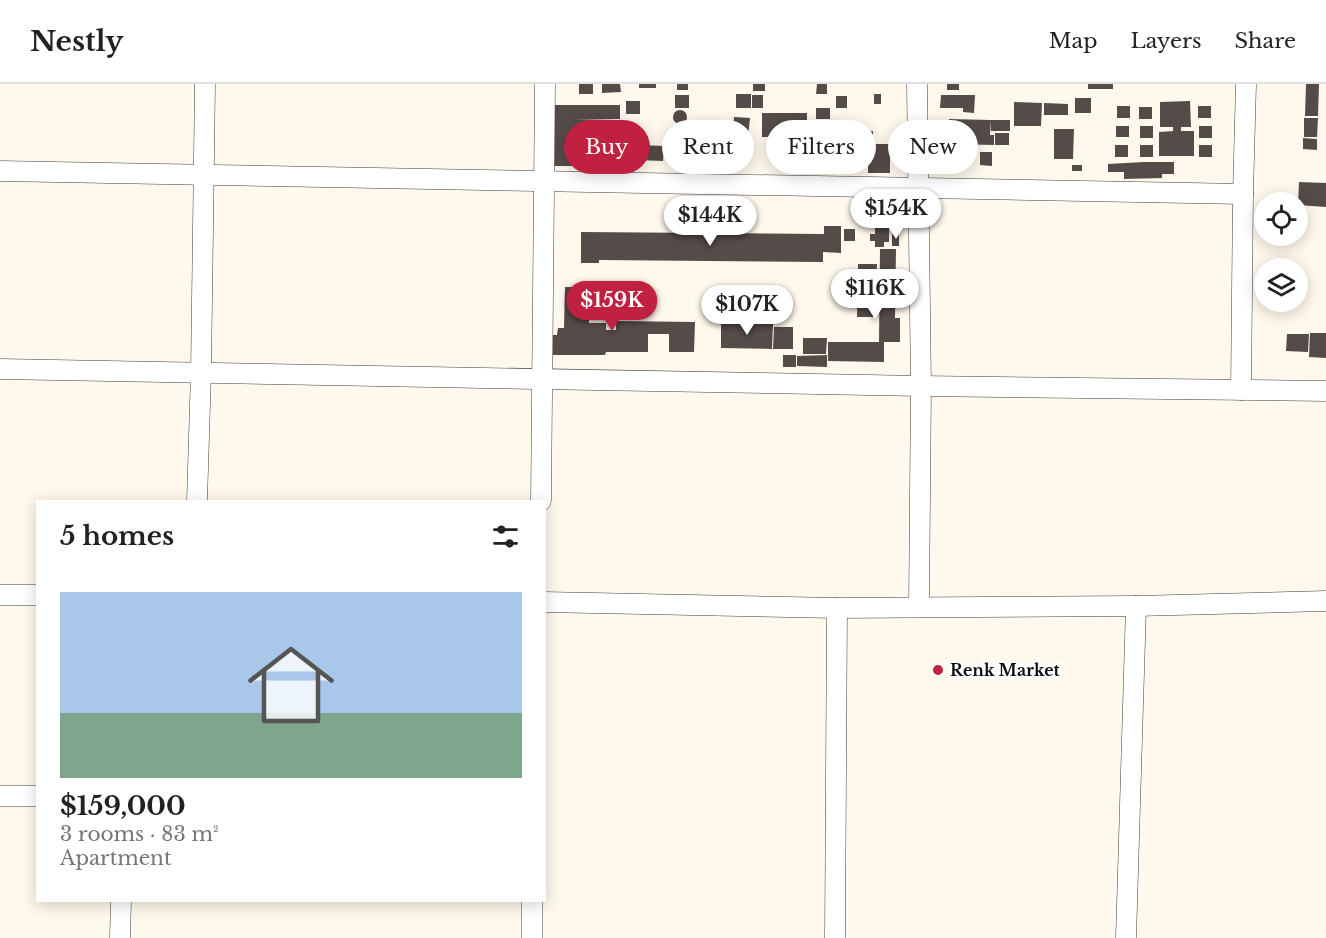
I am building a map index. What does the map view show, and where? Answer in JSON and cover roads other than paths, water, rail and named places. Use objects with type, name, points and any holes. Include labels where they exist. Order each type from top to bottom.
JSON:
[{"type":"street","points":[[197,500],[206,84]]},
{"type":"street","points":[[541,500],[545,84]]},
{"type":"street","points":[[917,84],[921,386],[919,606]]},
{"type":"street","points":[[1241,390],[1246,84]]},
{"type":"street","points":[[0,171],[1243,194]]},
{"type":"street","points":[[0,369],[1326,391]]},
{"type":"street","points":[[0,595],[36,595]]},
{"type":"street","points":[[546,602],[837,608],[1136,606],[1326,601]]},
{"type":"street","points":[[1126,938],[1136,606]]},
{"type":"street","points":[[835,938],[837,608]]},
{"type":"street","points":[[0,796],[36,796]]},
{"type":"street","points":[[120,938],[121,902]]},
{"type":"street","points":[[532,902],[532,938]]},
{"type":"place","name":"Renk Market","points":[[938,670]]}]
